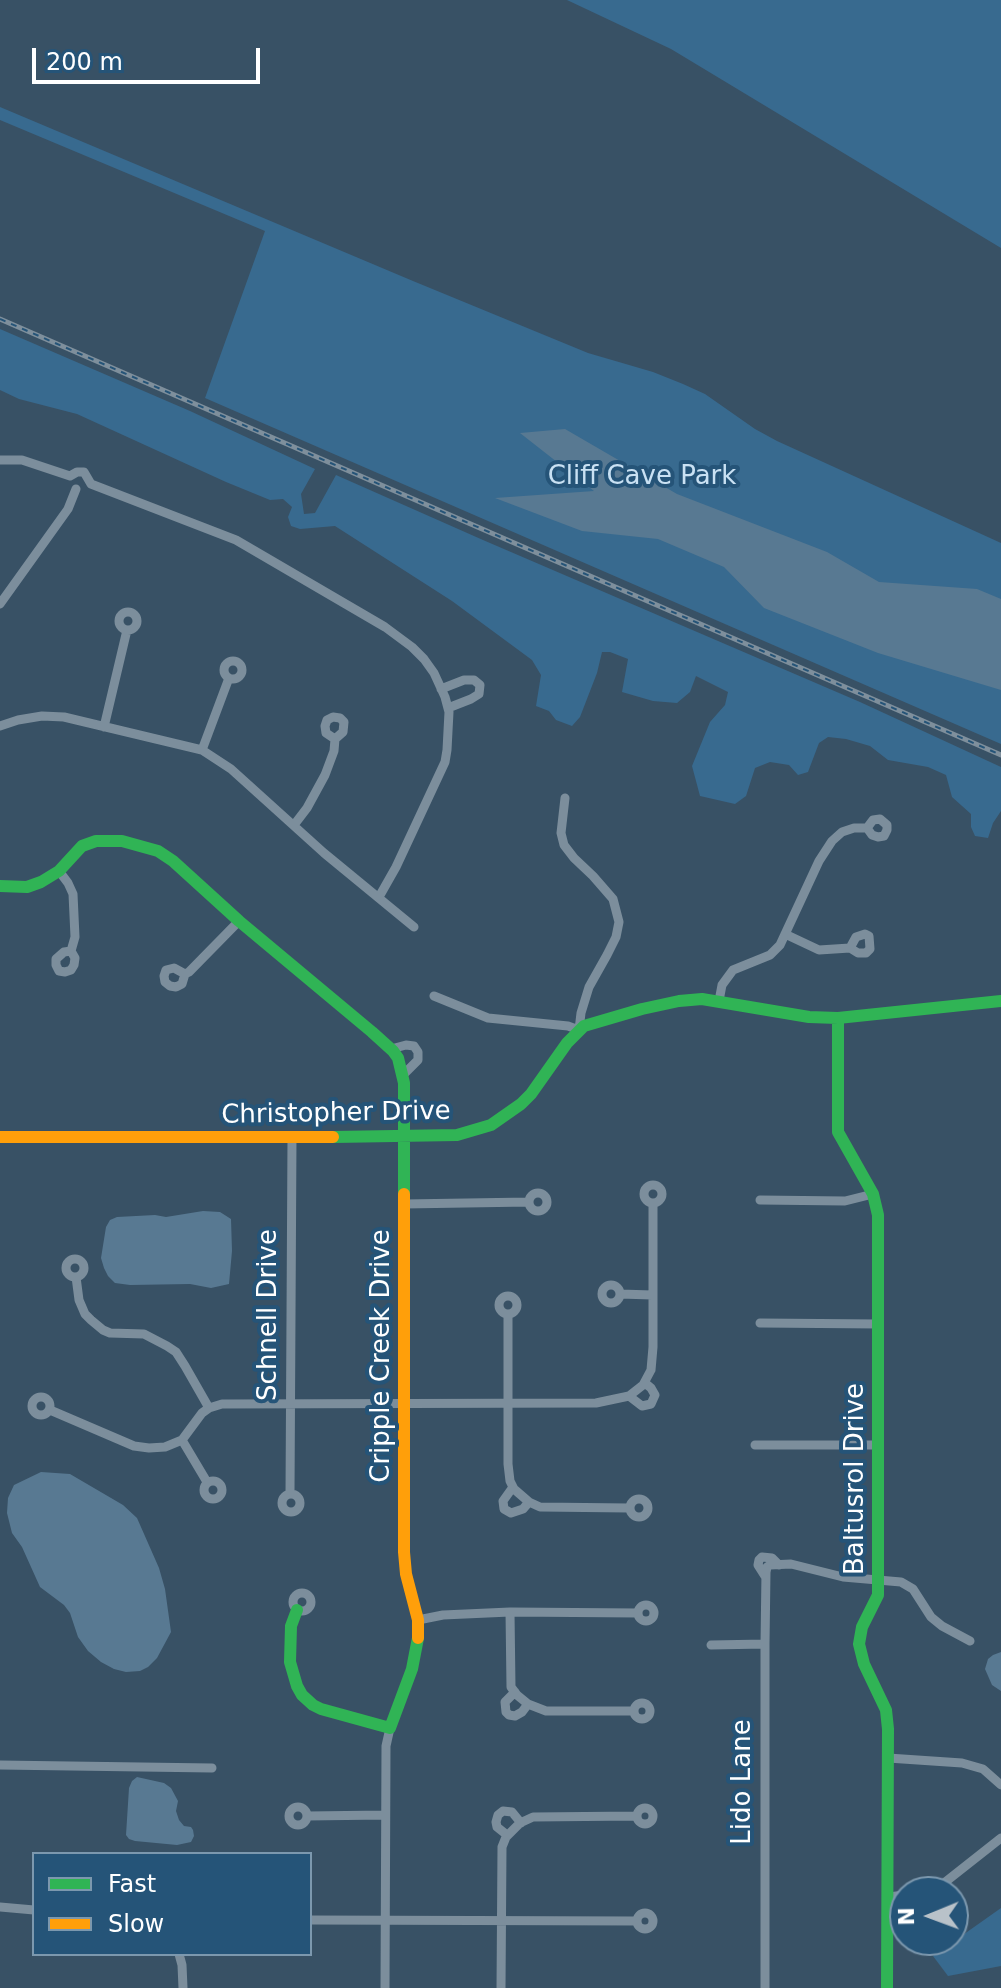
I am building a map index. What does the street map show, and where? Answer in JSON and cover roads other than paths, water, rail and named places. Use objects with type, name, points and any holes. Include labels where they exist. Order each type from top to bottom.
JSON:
[{"type":"street","points":[[0,460],[22,460],[70,476],[84,472],[91,484],[250,547],[385,627],[412,647],[434,673],[448,708],[445,762],[379,897]]},
{"type":"street","points":[[70,476],[76,489]]},
{"type":"street","points":[[76,489],[91,484]]},
{"type":"street","points":[[0,604],[68,509],[76,489]]},
{"type":"street","points":[[104,727],[127,630]]},
{"type":"street","points":[[202,750],[229,678]]},
{"type":"street","points":[[441,689],[464,680],[474,680],[480,685],[479,694],[448,708]]},
{"type":"street","points":[[0,726],[42,716],[64,717],[202,750],[231,769],[333,861],[414,927]]},
{"type":"street","points":[[294,825],[325,775],[335,739]]},
{"type":"street","points":[[565,798],[561,833],[564,845],[613,899],[619,922],[612,946],[589,987],[579,1030]]},
{"type":"street","points":[[719,1001],[722,985],[733,970],[770,955],[780,945],[832,841],[842,832],[867,828]]},
{"type":"street","name":"Cripple Creek Drive","points":[[0,886],[27,887],[41,882],[59,871],[82,846],[96,841],[122,841],[158,851],[398,1058],[403,1075],[404,1137],[404,1552],[406,1574],[418,1620],[418,1636],[412,1669],[390,1728]]},
{"type":"street","points":[[59,871],[73,894],[75,937],[71,951]]},
{"type":"street","points":[[185,974],[239,921]]},
{"type":"street","points":[[785,934],[819,950],[850,948]]},
{"type":"street","points":[[434,996],[488,1018],[568,1026],[579,1030],[601,1020],[695,999],[809,1017],[838,1018],[1001,1001]]},
{"type":"street","name":"Baltusrol Drive","points":[[838,1018],[838,1132],[873,1194],[878,1215],[878,1595],[862,1627],[859,1644],[864,1664],[886,1710],[888,1729],[887,1988]]},
{"type":"street","name":"Christopher Drive","points":[[0,1137],[457,1135],[480,1129],[521,1104],[579,1030]]},
{"type":"street","name":"Cripple Creek Drive","points":[[391,1049],[406,1045],[414,1046],[418,1052],[418,1060],[403,1075]]},
{"type":"street","name":"Schnell Drive","points":[[290,1494],[292,1137]]},
{"type":"street","points":[[760,1200],[845,1201],[873,1194]]},
{"type":"street","points":[[404,1204],[529,1202]]},
{"type":"street","points":[[50,1410],[134,1446],[149,1448],[165,1447],[182,1440],[202,1413],[222,1404],[596,1403],[629,1396],[645,1383],[651,1370],[653,1204]]},
{"type":"street","points":[[76,1277],[81,1307],[91,1320],[110,1333],[144,1334],[176,1352],[209,1408]]},
{"type":"street","points":[[620,1294],[652,1295]]},
{"type":"street","points":[[508,1315],[508,1464],[513,1487],[520,1496],[540,1507],[629,1508]]},
{"type":"street","points":[[760,1323],[879,1324]]},
{"type":"street","points":[[629,1396],[642,1406],[651,1404],[655,1395],[645,1383]]},
{"type":"street","points":[[182,1440],[207,1482]]},
{"type":"street","points":[[755,1445],[877,1445]]},
{"type":"street","points":[[513,1487],[503,1501],[504,1509],[511,1513],[523,1509],[529,1502]]},
{"type":"street","name":"Lido Lane","points":[[765,1988],[766,1571],[770,1565],[791,1564],[843,1577],[878,1580]]},
{"type":"street","points":[[878,1580],[901,1582],[913,1589],[931,1617],[970,1641]]},
{"type":"street","points":[[297,1610],[291,1626],[290,1662],[302,1695],[321,1709],[390,1728],[386,1746],[385,1988]]},
{"type":"street","points":[[418,1620],[443,1615],[510,1612],[638,1613]]},
{"type":"street","points":[[510,1612],[511,1687],[528,1704],[546,1711],[634,1711]]},
{"type":"street","points":[[711,1645],[765,1644]]},
{"type":"street","points":[[515,1692],[505,1702],[509,1715],[522,1712],[528,1704]]},
{"type":"street","points":[[888,1758],[962,1763],[983,1769],[1001,1785]]},
{"type":"street","points":[[0,1765],[212,1768]]},
{"type":"street","points":[[507,1835],[497,1827],[498,1815],[503,1811],[512,1812],[521,1823]]},
{"type":"street","points":[[307,1816],[385,1815]]},
{"type":"street","points":[[501,1988],[502,1847],[507,1835],[533,1817],[637,1816]]},
{"type":"street","points":[[953,1876],[1001,1838]]},
{"type":"street","points":[[0,1907],[32,1910]]},
{"type":"street","points":[[312,1920],[637,1921]]},
{"type":"street","points":[[180,1956],[183,1988]]},
{"type":"railway","points":[[0,319],[1001,755]]},
{"type":"park label","name":"Cliff Cave Park","points":[[642,477]]}]
